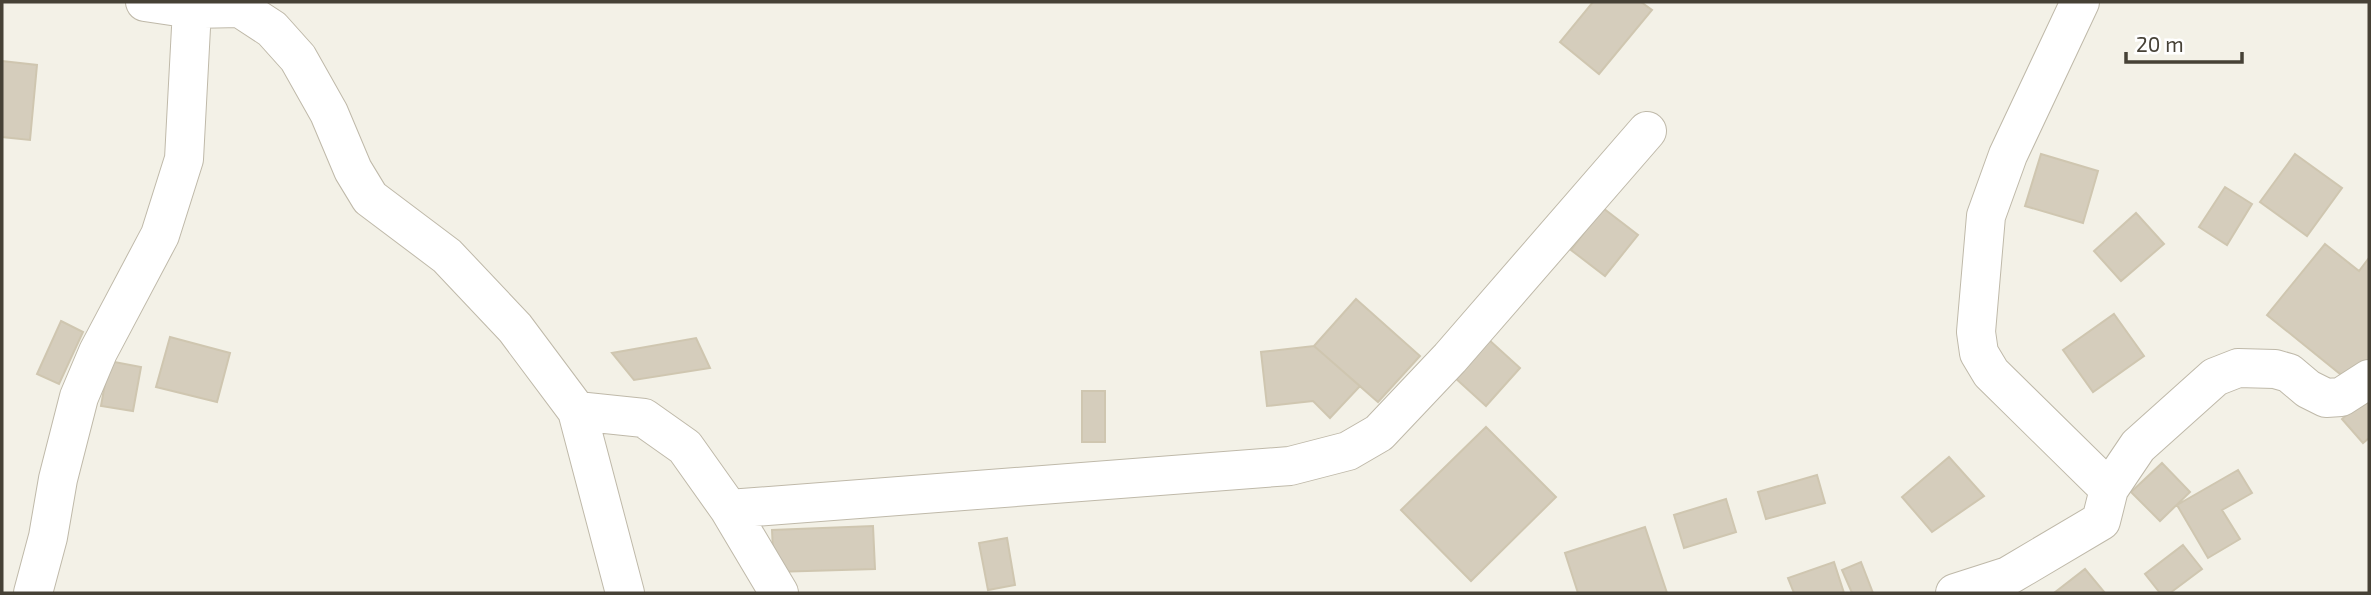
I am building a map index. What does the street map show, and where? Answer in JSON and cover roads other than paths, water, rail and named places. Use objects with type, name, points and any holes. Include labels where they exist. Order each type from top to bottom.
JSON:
[{"type":"street","points":[[145,2],[192,9],[240,5],[272,29],[298,58],[329,113],[353,170],[370,198],[447,256],[515,328],[578,411],[625,593]]},
{"type":"street","points":[[2080,2],[2008,155],[1986,216],[1976,332],[1979,353],[1991,373],[2109,489]]},
{"type":"street","points":[[33,593],[79,397],[98,352],[160,235],[184,159],[192,9]]},
{"type":"street","points":[[729,509],[1290,466],[1348,451],[1379,433],[1450,358],[1647,131]]},
{"type":"street","points":[[1955,593],[2008,576],[2101,521],[2109,489],[2138,446],[2215,377],[2238,368],[2275,369],[2288,373],[2308,390],[2326,398],[2341,397],[2369,379]]},
{"type":"street","points":[[578,411],[644,418],[685,447],[729,509],[779,593]]}]
